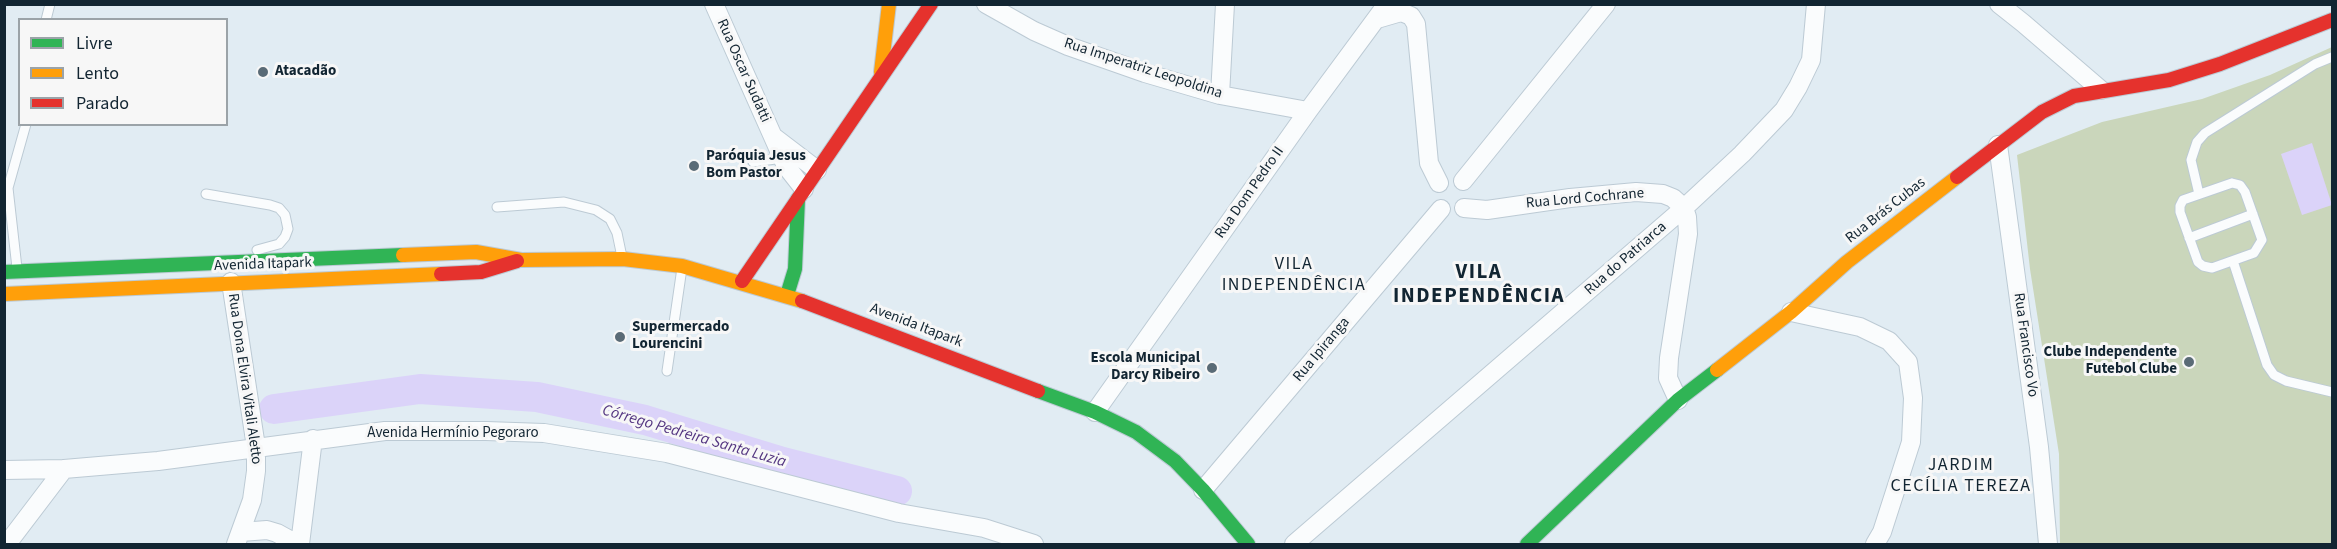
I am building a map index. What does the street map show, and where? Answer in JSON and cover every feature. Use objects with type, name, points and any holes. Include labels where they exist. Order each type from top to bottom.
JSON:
[{"type":"main road","points":[[742,281],[880,75],[931,4]]},
{"type":"main road","points":[[889,9],[895,24],[900,27],[907,28],[918,24]]},
{"type":"main road","points":[[880,75],[889,9]]},
{"type":"main road","name":"Rua Brás Cubas","points":[[1527,544],[1678,400],[1791,312],[1847,262],[2042,112],[2058,102],[2102,90],[2169,80],[2220,64],[2332,20]]},
{"type":"main road","points":[[787,295],[795,269],[795,245],[801,194]]},
{"type":"main road","name":"Avenida Itapark","points":[[11,271],[476,252],[521,260],[622,259],[682,266],[787,295],[1095,412],[1136,432],[1175,460],[1248,544]]},
{"type":"main road","name":"Avenida Itapark","points":[[4,294],[481,272],[521,260]]},
{"type":"street","name":"Rua Oscar Sudatti","points":[[714,4],[786,166],[801,194]]},
{"type":"street","name":"Rua Imperatriz Leopoldina","points":[[986,4],[1034,31],[1068,46],[1145,73],[1221,95],[1308,111]]},
{"type":"street","points":[[1221,95],[1225,4]]},
{"type":"street","points":[[1463,181],[1606,4]]},
{"type":"street","name":"Rua do Patriarca","points":[[1294,544],[1684,208],[1749,147],[1784,110],[1798,87],[1810,60],[1816,4]]},
{"type":"street","points":[[1999,4],[2102,90]]},
{"type":"street","points":[[1382,12],[1401,12],[1411,16],[1416,24],[1429,163],[1439,183]]},
{"type":"street","name":"Rua Dom Pedro II","points":[[1095,412],[1308,111],[1382,12]]},
{"type":"street","name":"Rua Oscar Sudatti","points":[[773,136],[817,170]]},
{"type":"street","name":"Rua Francisco Vo","points":[[1998,145],[2039,447],[2048,544]]},
{"type":"street","points":[[1448,178],[1463,181],[1470,194],[1464,208],[1453,213],[1441,210],[1434,199],[1434,190],[1439,183],[1448,178]]},
{"type":"street","name":"Rua Lord Cochrane","points":[[1464,208],[1487,210],[1570,198],[1636,192],[1663,194],[1673,198],[1684,208]]},
{"type":"street","points":[[1678,400],[1668,378],[1688,234],[1684,208]]},
{"type":"street","name":"Rua Ipiranga","points":[[1203,490],[1441,210]]},
{"type":"street","name":"Rua Dona Elvira Vitali Aletto","points":[[231,282],[256,447],[256,471],[252,500],[239,538]]},
{"type":"street","points":[[1791,312],[1860,327],[1889,340],[1908,363],[1913,398],[1911,442],[1882,532],[1875,544]]},
{"type":"street","name":"Avenida Hermínio Pegoraro","points":[[4,470],[64,469],[158,461],[385,431],[544,433],[667,453],[899,513],[984,528],[1034,544]]},
{"type":"street","points":[[239,538],[267,530],[298,544],[313,440]]},
{"type":"street","points":[[8,544],[64,469]]},
{"type":"lane","points":[[2199,194],[2191,160],[2197,142],[2205,133],[2286,82],[2332,57]]},
{"type":"lane","points":[[11,271],[8,188],[25,126]]},
{"type":"lane","points":[[753,162],[783,158]]},
{"type":"lane","points":[[2232,183],[2240,185],[2245,192],[2253,214],[2262,240],[2259,247],[2254,253],[2212,268],[2198,262],[2180,212],[2180,206],[2183,200],[2232,183]]},
{"type":"lane","points":[[206,194],[270,205],[279,208],[285,214],[288,229],[279,244],[256,250],[238,262]]},
{"type":"lane","points":[[496,207],[564,202],[596,210],[610,219],[617,233],[622,259]]},
{"type":"lane","points":[[2189,238],[2253,214]]},
{"type":"lane","points":[[2233,261],[2267,365],[2274,375],[2286,381],[2332,392]]},
{"type":"lane","points":[[667,371],[682,266]]},
{"type":"green space","name":"Clube Independente Futebol Clube","points":[[2332,47],[2332,544],[2060,544],[2059,454],[2030,269],[2017,155],[2102,122],[2202,99],[2270,75]]},
{"type":"shaded area","points":[[2312,143],[2332,205],[2302,215],[2281,154]]},
{"type":"waterway","name":"Córrego Pedreira Santa Luzia","points":[[274,409],[420,389],[537,397],[645,420],[783,462],[897,491]]},
{"type":"traffic: fast","points":[[787,295],[795,269],[798,199]]},
{"type":"traffic: fast","points":[[4,272],[403,255]]},
{"type":"traffic: fast","points":[[1527,544],[1678,400],[1717,370]]},
{"type":"traffic: fast","points":[[1038,391],[1095,412],[1136,432],[1175,461],[1203,490],[1248,544]]},
{"type":"traffic: slow","points":[[881,72],[889,4]]},
{"type":"traffic: slow","points":[[1717,370],[1791,312],[1847,262],[1957,177]]},
{"type":"traffic: slow","points":[[403,255],[476,252],[521,260],[623,259],[682,266],[802,301]]},
{"type":"traffic: slow","points":[[4,294],[441,274]]},
{"type":"traffic: jam","points":[[742,281],[931,4]]},
{"type":"traffic: jam","points":[[1957,177],[2042,112],[2074,96],[2169,80],[2220,64],[2332,20]]},
{"type":"traffic: jam","points":[[441,274],[481,272],[517,261]]},
{"type":"traffic: jam","points":[[802,301],[1038,391]]},
{"type":"place","name":"Atacadão","points":[[263,72]]},
{"type":"place","name":"Paróquia Jesus Bom Pastor","points":[[694,166]]},
{"type":"place","name":"Supermercado Lourencini","points":[[620,337]]},
{"type":"place","name":"Clube Independente Futebol Clube","points":[[2189,362]]},
{"type":"place","name":"Escola Municipal Darcy Ribeiro","points":[[1212,368]]},
{"type":"district","name":"VILA INDEPENDÊNCIA","points":[[1294,275]]},
{"type":"district","name":"VILA INDEPENDÊNCIA","points":[[1479,285]]},
{"type":"district","name":"JARDIM CECÍLIA TEREZA","points":[[1961,476]]}]
